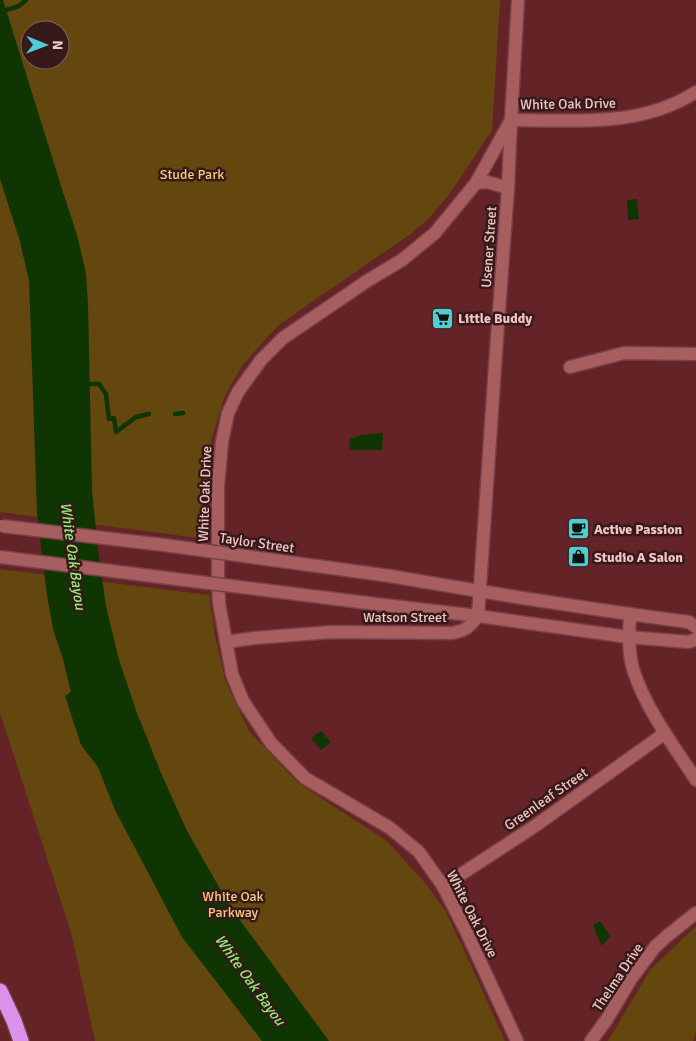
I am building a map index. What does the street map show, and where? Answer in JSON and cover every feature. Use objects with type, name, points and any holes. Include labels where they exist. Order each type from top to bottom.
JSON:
[{"type":"highway","points":[[0,990],[21,1041]]},
{"type":"street","name":"Usener Street","points":[[478,616],[508,188],[510,120],[518,0]]},
{"type":"street","name":"White Oak Drive","points":[[517,1041],[466,930],[443,886],[419,852],[390,828],[305,778],[271,743],[243,700],[232,674],[219,604],[218,486],[222,442],[228,412],[238,392],[261,360],[283,338],[402,260],[435,233],[476,183],[510,120],[612,120],[636,116],[662,108],[684,100],[696,92]]},
{"type":"street","points":[[476,183],[487,182],[508,188]]},
{"type":"street","points":[[570,367],[624,353],[696,354]]},
{"type":"street","name":"Taylor Street","points":[[0,526],[164,545],[390,576],[480,592]]},
{"type":"street","points":[[0,557],[384,606],[478,616],[628,637],[689,642],[696,639]]},
{"type":"street","points":[[480,592],[689,622],[696,627]]},
{"type":"street","points":[[630,614],[628,637],[633,671],[646,701],[696,780]]},
{"type":"street","name":"Watson Street","points":[[226,642],[332,632],[452,633],[469,628],[478,616]]},
{"type":"street","name":"Greenleaf Street","points":[[443,886],[535,826],[665,733]]},
{"type":"street","name":"Thelma Drive","points":[[591,1041],[631,980],[656,947],[666,936],[696,913]]},
{"type":"green space","name":"Stude Park","points":[[0,0],[500,0],[492,130],[451,192],[428,219],[412,233],[280,324],[242,366],[224,398],[211,441],[206,487],[206,539],[0,512]]},
{"type":"green space","name":"White Oak Parkway","points":[[0,569],[209,595],[215,635],[225,680],[249,731],[298,783],[387,841],[426,884],[445,910],[505,1041],[95,1041],[71,932],[0,713]]},
{"type":"green space","points":[[696,926],[696,1032],[693,1041],[608,1041],[650,970]]},
{"type":"water","name":"White Oak Bayou","points":[[0,0],[3,0],[20,54],[20,70],[25,70],[77,235],[86,273],[92,490],[106,606],[119,660],[137,713],[187,831],[231,908],[329,1041],[262,1041],[182,937],[115,810],[98,767],[81,745],[65,696],[71,692],[53,629],[37,513],[29,280],[19,238],[0,179]]},
{"type":"water","points":[[637,199],[639,219],[628,220],[627,200]]},
{"type":"water","points":[[383,433],[382,450],[349,450],[350,439],[361,435]]},
{"type":"water","points":[[321,731],[331,742],[321,750],[311,738]]},
{"type":"water","points":[[600,921],[610,936],[602,946],[593,926]]},
{"type":"waterway","points":[[0,12],[19,6],[26,0]]},
{"type":"waterway","points":[[83,384],[99,384],[106,394],[109,419],[114,418],[116,432],[136,417],[149,414]]},
{"type":"waterway","points":[[175,414],[183,413]]},
{"type":"place","name":"Little Buddy","points":[[442,318]]},
{"type":"place","name":"Active Passion","points":[[578,529]]},
{"type":"place","name":"Studio A Salon","points":[[578,557]]}]
